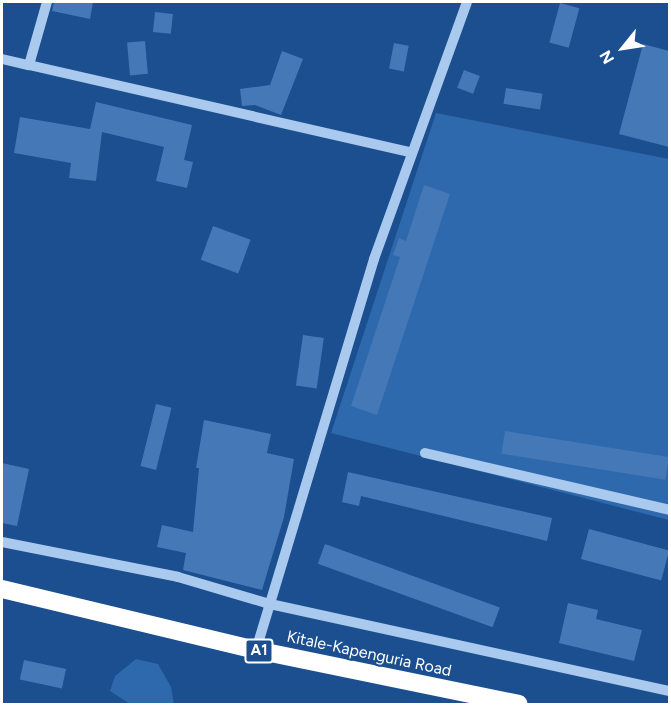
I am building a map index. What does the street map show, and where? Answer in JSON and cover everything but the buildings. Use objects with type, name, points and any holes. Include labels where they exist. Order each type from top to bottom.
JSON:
[{"type":"highway","name":"Kitale-Kapenguria Road","points":[[2,589],[256,650],[518,705]]},
{"type":"street","points":[[29,65],[47,2]]},
{"type":"street","points":[[256,650],[374,259],[467,2]]},
{"type":"street","points":[[2,59],[412,153]]},
{"type":"street","points":[[425,453],[669,510]]},
{"type":"street","points":[[2,542],[178,577],[270,604],[669,692]]},
{"type":"shaded area","points":[[436,113],[669,159],[669,520],[331,433]]},
{"type":"shaded area","points":[[136,659],[158,664],[171,687],[174,704],[130,704],[110,691],[115,676]]}]
